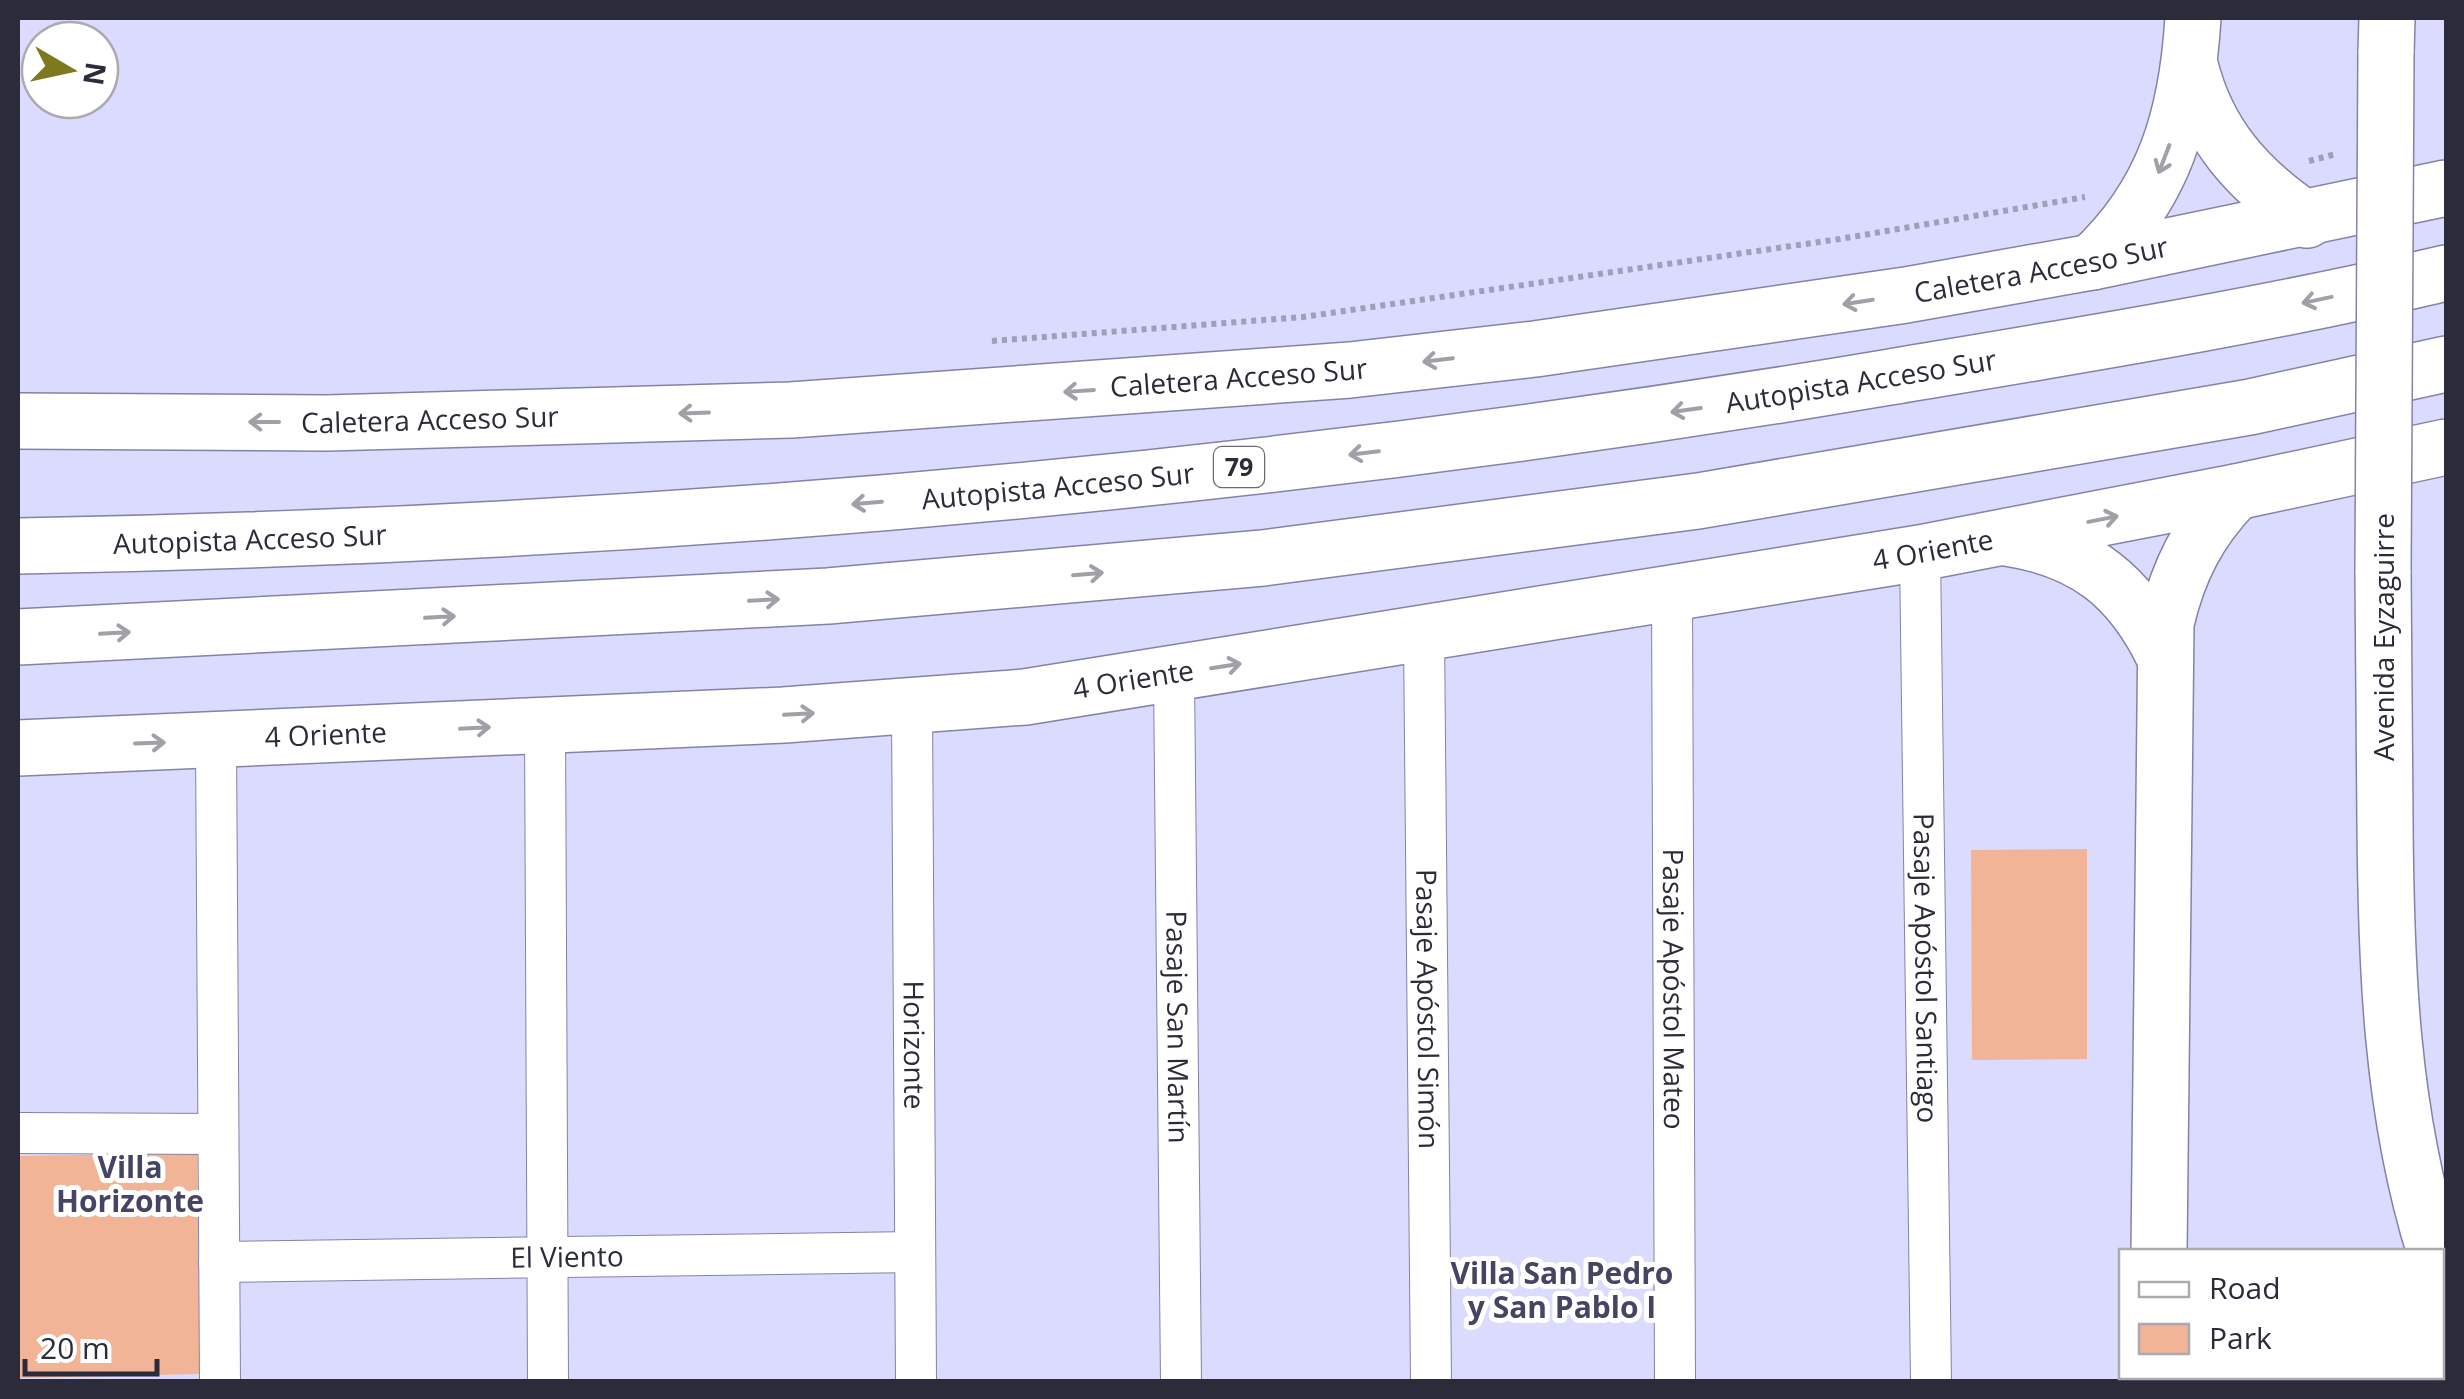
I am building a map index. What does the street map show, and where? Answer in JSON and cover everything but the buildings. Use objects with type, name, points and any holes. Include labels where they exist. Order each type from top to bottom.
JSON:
[{"type":"main road","name":"Avenida Eyzaguirre","points":[[2386,35],[2382,570],[2388,978],[2394,1058],[2432,1205],[2436,1249]]},
{"type":"main road","points":[[2191,41],[2204,112],[2216,133],[2250,176],[2307,220]]},
{"type":"main road","points":[[2092,262],[2115,240],[2151,190],[2182,108],[2191,41]]},
{"type":"main road","name":"Caletera Acceso Sur","points":[[18,420],[327,422],[792,410],[1350,370],[1535,349],[1888,298],[2307,220],[2446,188]]},
{"type":"main road","name":"Autopista Acceso Sur","points":[[18,546],[228,542],[560,526],[1068,486],[1322,458],[1753,400],[2192,327],[2446,272]]},
{"type":"main road","points":[[18,637],[828,596],[1262,558],[1698,501],[2250,407],[2446,364]]},
{"type":"main road","points":[[2159,1249],[2164,656],[2174,590],[2186,558],[2208,523],[2236,492],[2446,446]]},
{"type":"main road","name":"4 Oriente","points":[[18,748],[912,707],[1025,697],[1920,553],[2236,492]]},
{"type":"main road","points":[[2007,538],[2060,550],[2108,579],[2150,627],[2164,656]]},
{"type":"main road","points":[[2412,1249],[2432,1205]]},
{"type":"street","name":"Pasaje Apóstol Santiago","points":[[1920,553],[1931,1382]]},
{"type":"street","name":"Pasaje Apóstol Mateo","points":[[1672,594],[1675,1382]]},
{"type":"street","name":"Pasaje Apóstol Simón","points":[[1424,634],[1431,1382]]},
{"type":"street","name":"Pasaje San Martín","points":[[1174,674],[1181,1382]]},
{"type":"street","name":"Horizonte","points":[[912,707],[916,1382]]},
{"type":"street","points":[[544,724],[548,1382]]},
{"type":"street","points":[[216,741],[220,1382]]},
{"type":"street","points":[[18,1133],[218,1134]]},
{"type":"street","name":"El Viento","points":[[219,1262],[915,1252]]},
{"type":"path","points":[[2250,176],[2347,151]]},
{"type":"path","points":[[991,342],[1303,317],[1840,239],[2072,198],[2151,190]]},
{"type":"green space","points":[[2087,849],[2087,1059],[1972,1060],[1971,850]]},
{"type":"green space","points":[[197,1153],[200,1374],[18,1378],[18,1156]]},
{"type":"district","name":"Villa Horizonte","points":[[130,1185]]},
{"type":"district","name":"Villa San Pedro y San Pablo I","points":[[1562,1291]]}]
